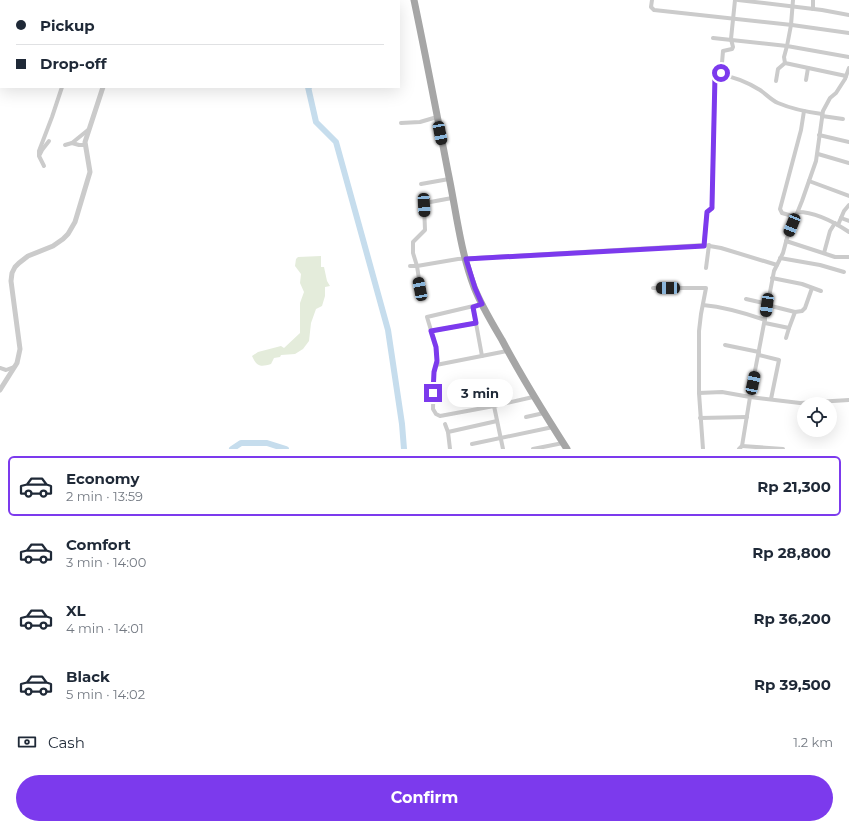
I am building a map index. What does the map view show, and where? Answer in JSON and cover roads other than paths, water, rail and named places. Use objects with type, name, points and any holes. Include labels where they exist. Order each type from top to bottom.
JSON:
[{"type":"main road","points":[[414,0],[452,198],[466,259],[475,288],[482,304],[533,397],[565,446]]},
{"type":"street","points":[[652,0],[651,7],[654,10],[734,18],[849,33]]},
{"type":"street","points":[[721,74],[723,51],[732,48],[731,39],[737,0],[849,15]]},
{"type":"street","points":[[785,63],[784,57],[791,25],[793,0]]},
{"type":"street","points":[[812,9],[813,0]]},
{"type":"street","points":[[713,38],[787,46],[849,57]]},
{"type":"street","points":[[776,81],[778,68],[785,63],[834,72],[846,76]]},
{"type":"street","points":[[806,80],[808,68]]},
{"type":"street","points":[[783,449],[741,448],[772,278],[783,253],[818,154],[822,113],[846,76],[849,68]]},
{"type":"street","points":[[704,246],[707,212],[712,208],[716,75],[721,74],[737,78],[762,91],[777,102],[792,108],[822,113],[843,119]]},
{"type":"street","points":[[44,166],[40,156],[40,145],[46,134],[62,88]]},
{"type":"street","points":[[0,390],[14,367],[20,349],[11,282],[12,273],[22,259],[53,246],[63,239],[72,229],[90,172],[85,145],[88,130],[103,88]]},
{"type":"street","points":[[796,217],[782,213],[780,209],[801,130],[804,111]]},
{"type":"street","points":[[401,123],[420,122],[437,118]]},
{"type":"street","points":[[65,145],[72,143],[88,130]]},
{"type":"street","points":[[820,135],[849,142]]},
{"type":"street","points":[[40,156],[42,150],[49,141]]},
{"type":"street","points":[[72,143],[85,145]]},
{"type":"street","points":[[818,154],[849,163]]},
{"type":"street","points":[[421,184],[449,179]]},
{"type":"street","points":[[809,180],[849,196]]},
{"type":"street","points":[[422,299],[417,266],[413,253],[413,242],[425,230],[424,204],[426,202],[452,198]]},
{"type":"street","points":[[824,253],[830,231],[842,218],[849,205]]},
{"type":"street","points":[[798,212],[810,214],[836,224],[849,232]]},
{"type":"street","points":[[842,218],[849,221]]},
{"type":"street","points":[[786,241],[835,257],[849,257]]},
{"type":"street","points":[[410,266],[466,259],[704,246],[709,246],[777,265]]},
{"type":"street","points":[[706,268],[709,246]]},
{"type":"street","points":[[780,258],[820,265],[844,272]]},
{"type":"street","points":[[772,278],[822,291]]},
{"type":"street","points":[[653,288],[705,287],[706,289],[700,314],[699,331],[699,392],[703,449]]},
{"type":"street","points":[[746,298],[795,312],[802,311],[805,308],[812,288]]},
{"type":"street","points":[[482,304],[428,316],[427,318],[436,347],[437,361],[434,372],[433,393],[434,409],[437,415],[440,416],[494,406],[533,397]]},
{"type":"street","points":[[703,305],[719,306],[724,309],[745,313],[789,328]]},
{"type":"street","points":[[473,307],[482,356]]},
{"type":"street","points":[[786,338],[795,312]]},
{"type":"street","points":[[431,331],[476,323]]},
{"type":"street","points":[[725,345],[778,360],[771,399]]},
{"type":"street","points":[[436,365],[508,351]]},
{"type":"street","points":[[0,368],[6,370],[14,367]]},
{"type":"street","points":[[699,392],[722,392],[800,403],[849,400]]},
{"type":"street","points":[[494,406],[502,438],[503,449]]},
{"type":"street","points":[[526,417],[544,413]]},
{"type":"street","points":[[700,418],[747,417]]},
{"type":"street","points":[[448,432],[497,421]]},
{"type":"street","points":[[445,424],[448,432],[450,449]]},
{"type":"street","points":[[472,444],[553,427]]},
{"type":"street","points":[[534,449],[565,446]]},
{"type":"waterway","points":[[308,88],[316,122],[336,142],[388,330],[402,424],[404,449]]},
{"type":"waterway","points":[[232,449],[241,443],[267,443],[286,449]]}]
